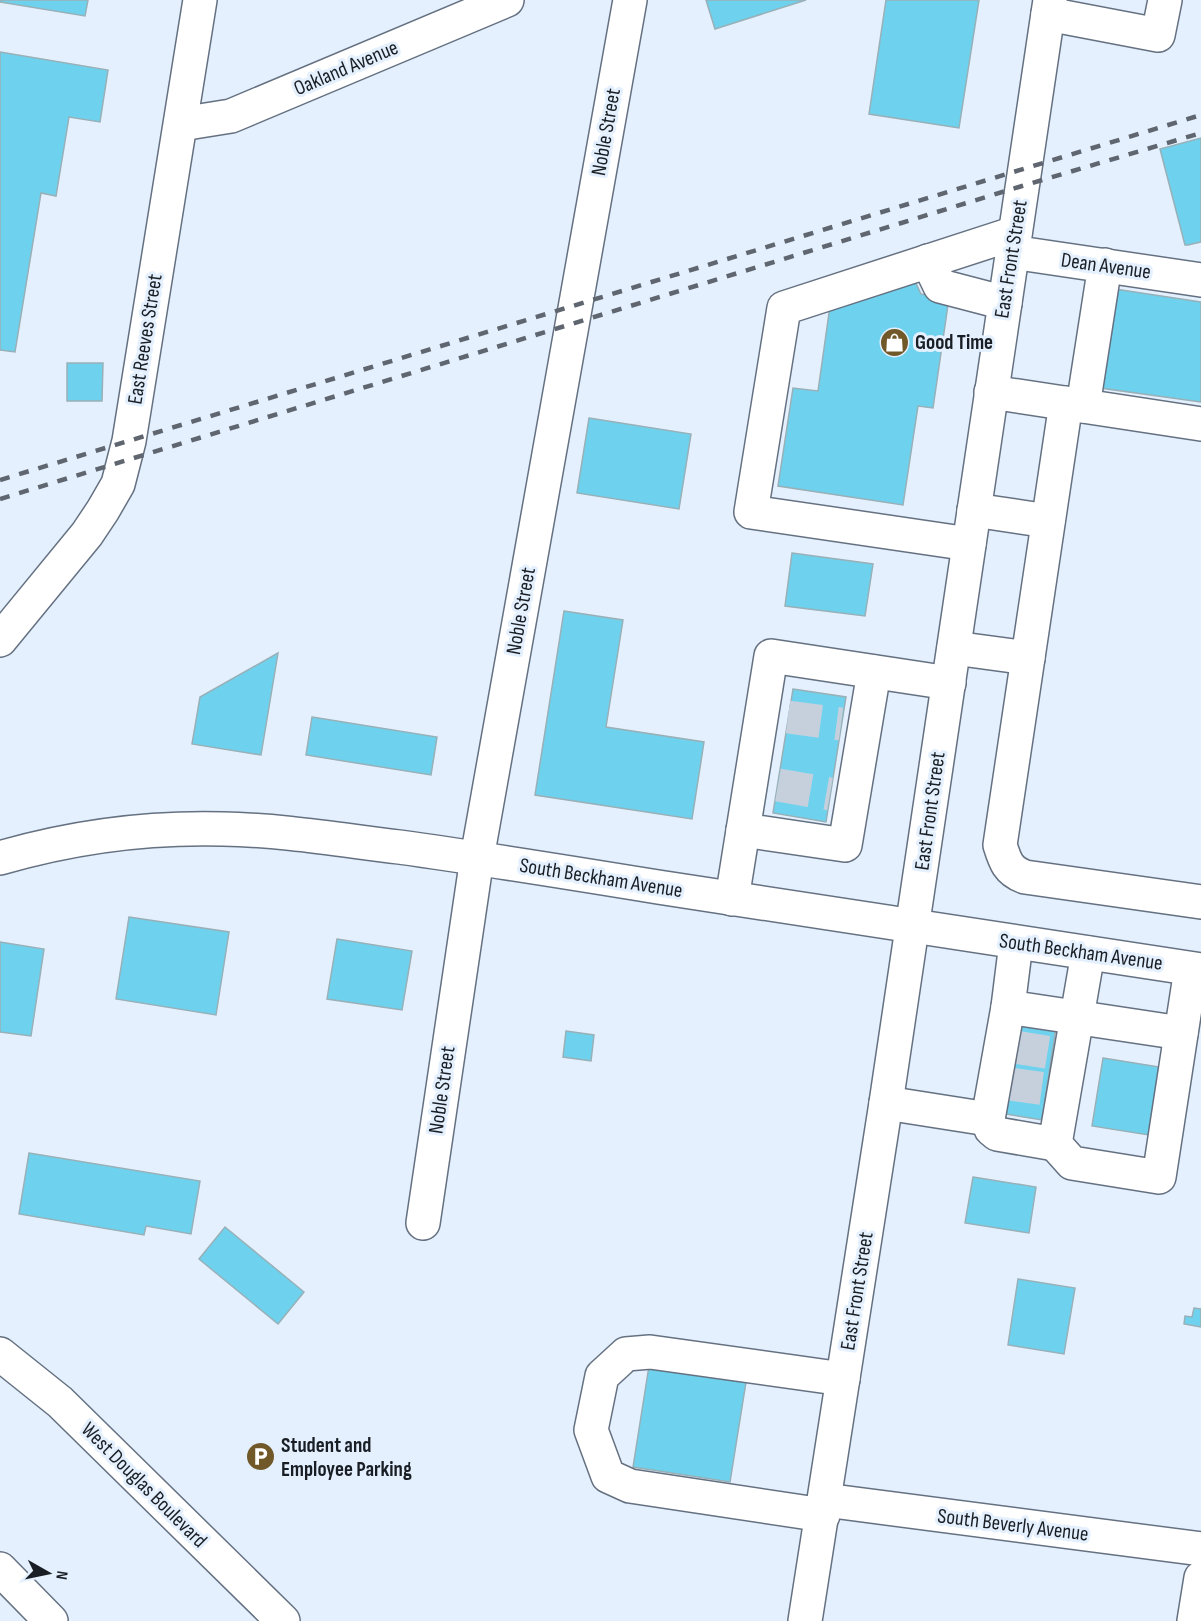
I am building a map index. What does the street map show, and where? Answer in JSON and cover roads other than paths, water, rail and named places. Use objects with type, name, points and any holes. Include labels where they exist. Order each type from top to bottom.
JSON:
[{"type":"street","name":"East Reeves Street","points":[[0,640],[87,534],[118,484],[129,441],[200,0]]},
{"type":"street","name":"Oakland Avenue","points":[[181,124],[231,116],[507,0]]},
{"type":"street","name":"Noble Street","points":[[423,1223],[477,858],[630,0]]},
{"type":"street","points":[[1049,7],[1158,35],[1164,0]]},
{"type":"street","name":"East Front Street","points":[[805,1621],[886,1103],[1049,7]]},
{"type":"street","points":[[969,544],[751,512],[784,308],[928,261],[1013,242]]},
{"type":"street","name":"Dean Avenue","points":[[1013,242],[1105,266],[1201,280]]},
{"type":"street","points":[[928,261],[940,286],[1005,303]]},
{"type":"street","points":[[1105,266],[1079,396],[1048,521],[1000,845],[1004,859],[1014,873],[1025,878],[1201,902]]},
{"type":"street","points":[[991,392],[1079,396],[1201,424]]},
{"type":"street","points":[[974,510],[1048,521]]},
{"type":"street","points":[[954,648],[1028,658]]},
{"type":"street","points":[[732,899],[743,830],[764,783],[775,715],[771,656],[949,683]]},
{"type":"street","points":[[743,830],[845,845],[842,796],[853,726],[874,672]]},
{"type":"street","name":"South Beckham Avenue","points":[[0,858],[44,846],[117,834],[223,829],[280,832],[477,858],[912,928],[1196,969]]},
{"type":"street","points":[[1016,943],[1008,1007],[1008,1046],[1002,1083],[988,1119],[991,1129],[997,1134],[1055,1144],[1072,1163],[1159,1177],[1181,1033],[1196,969]]},
{"type":"street","points":[[1055,1144],[1055,1091],[1061,1054],[1077,1017],[1088,953]]},
{"type":"street","points":[[1008,1007],[1181,1033]]},
{"type":"street","points":[[886,1103],[988,1119]]},
{"type":"street","name":"South Beverly Avenue","points":[[843,1379],[650,1352],[626,1354],[602,1376],[591,1430],[608,1476],[630,1486],[1201,1549]]},
{"type":"street","name":"West Douglas Boulevard","points":[[0,1354],[60,1402],[283,1621]]},
{"type":"street","points":[[0,1569],[51,1621]]},
{"type":"street","points":[[1194,1621],[1201,1578]]},
{"type":"tunnel","points":[[788,717],[841,724]]},
{"type":"tunnel","points":[[778,785],[830,794]]},
{"type":"tunnel","points":[[1015,1047],[1052,1053]]},
{"type":"tunnel","points":[[1009,1084],[1047,1089]]},
{"type":"railway","points":[[0,480],[1201,115]]},
{"type":"railway","points":[[0,499],[1201,133]]},
{"type":"place","name":"Good Time","points":[[894,342]]},
{"type":"place","name":"Student and Employee Parking","points":[[260,1457]]}]
